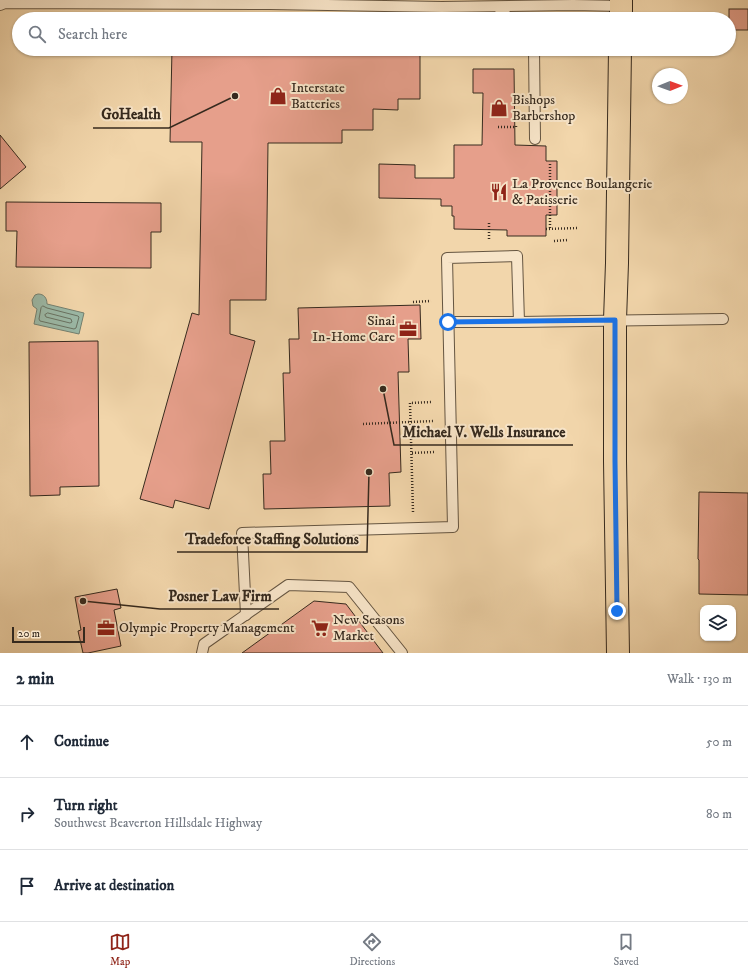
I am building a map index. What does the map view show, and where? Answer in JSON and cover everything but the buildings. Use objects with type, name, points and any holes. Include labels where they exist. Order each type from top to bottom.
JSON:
[{"type":"main road","points":[[618,653],[615,461],[615,320],[620,56]]},
{"type":"lane","points":[[500,2],[506,12]]},
{"type":"lane","points":[[0,5],[4,3],[106,3],[386,6],[500,2],[621,8]]},
{"type":"lane","points":[[534,56],[534,139]]},
{"type":"lane","points":[[246,615],[242,533],[453,527],[447,258],[517,256],[519,322]]},
{"type":"lane","points":[[448,322],[723,319]]},
{"type":"lane","points":[[202,653],[204,644],[288,585],[349,587],[402,653]]},
{"type":"path","points":[[498,127],[516,127],[516,124]]},
{"type":"path","points":[[550,164],[548,228],[578,228]]},
{"type":"path","points":[[489,221],[489,244]]},
{"type":"path","points":[[554,241],[568,240]]},
{"type":"path","points":[[413,302],[432,301]]},
{"type":"path","points":[[414,528],[410,403],[434,402]]},
{"type":"path","points":[[364,424],[450,421]]},
{"type":"path","points":[[412,453],[451,452]]},
{"type":"water","points":[[38,294],[45,297],[47,304],[84,313],[79,334],[34,324],[37,309],[33,306],[32,300],[35,295]]},
{"type":"place","name":"GoHealth","points":[[235,96]]},
{"type":"place","name":"Interstate Batteries","points":[[278,96]]},
{"type":"place","name":"Bishops Barbershop","points":[[499,108]]},
{"type":"place","name":"La Provence Boulangerie & Patisserie","points":[[499,192]]},
{"type":"place","name":"Sinai In-Home Care","points":[[408,329]]},
{"type":"place","name":"Michael V. Wells Insurance","points":[[383,389]]},
{"type":"place","name":"Tradeforce Staffing Solutions","points":[[369,472]]},
{"type":"place","name":"Posner Law Firm","points":[[83,601]]},
{"type":"place","name":"Olympic Property Management","points":[[106,628]]},
{"type":"place","name":"New Seasons Market","points":[[320,628]]},
{"type":"route","points":[[448,322],[615,320],[617,611]]}]
